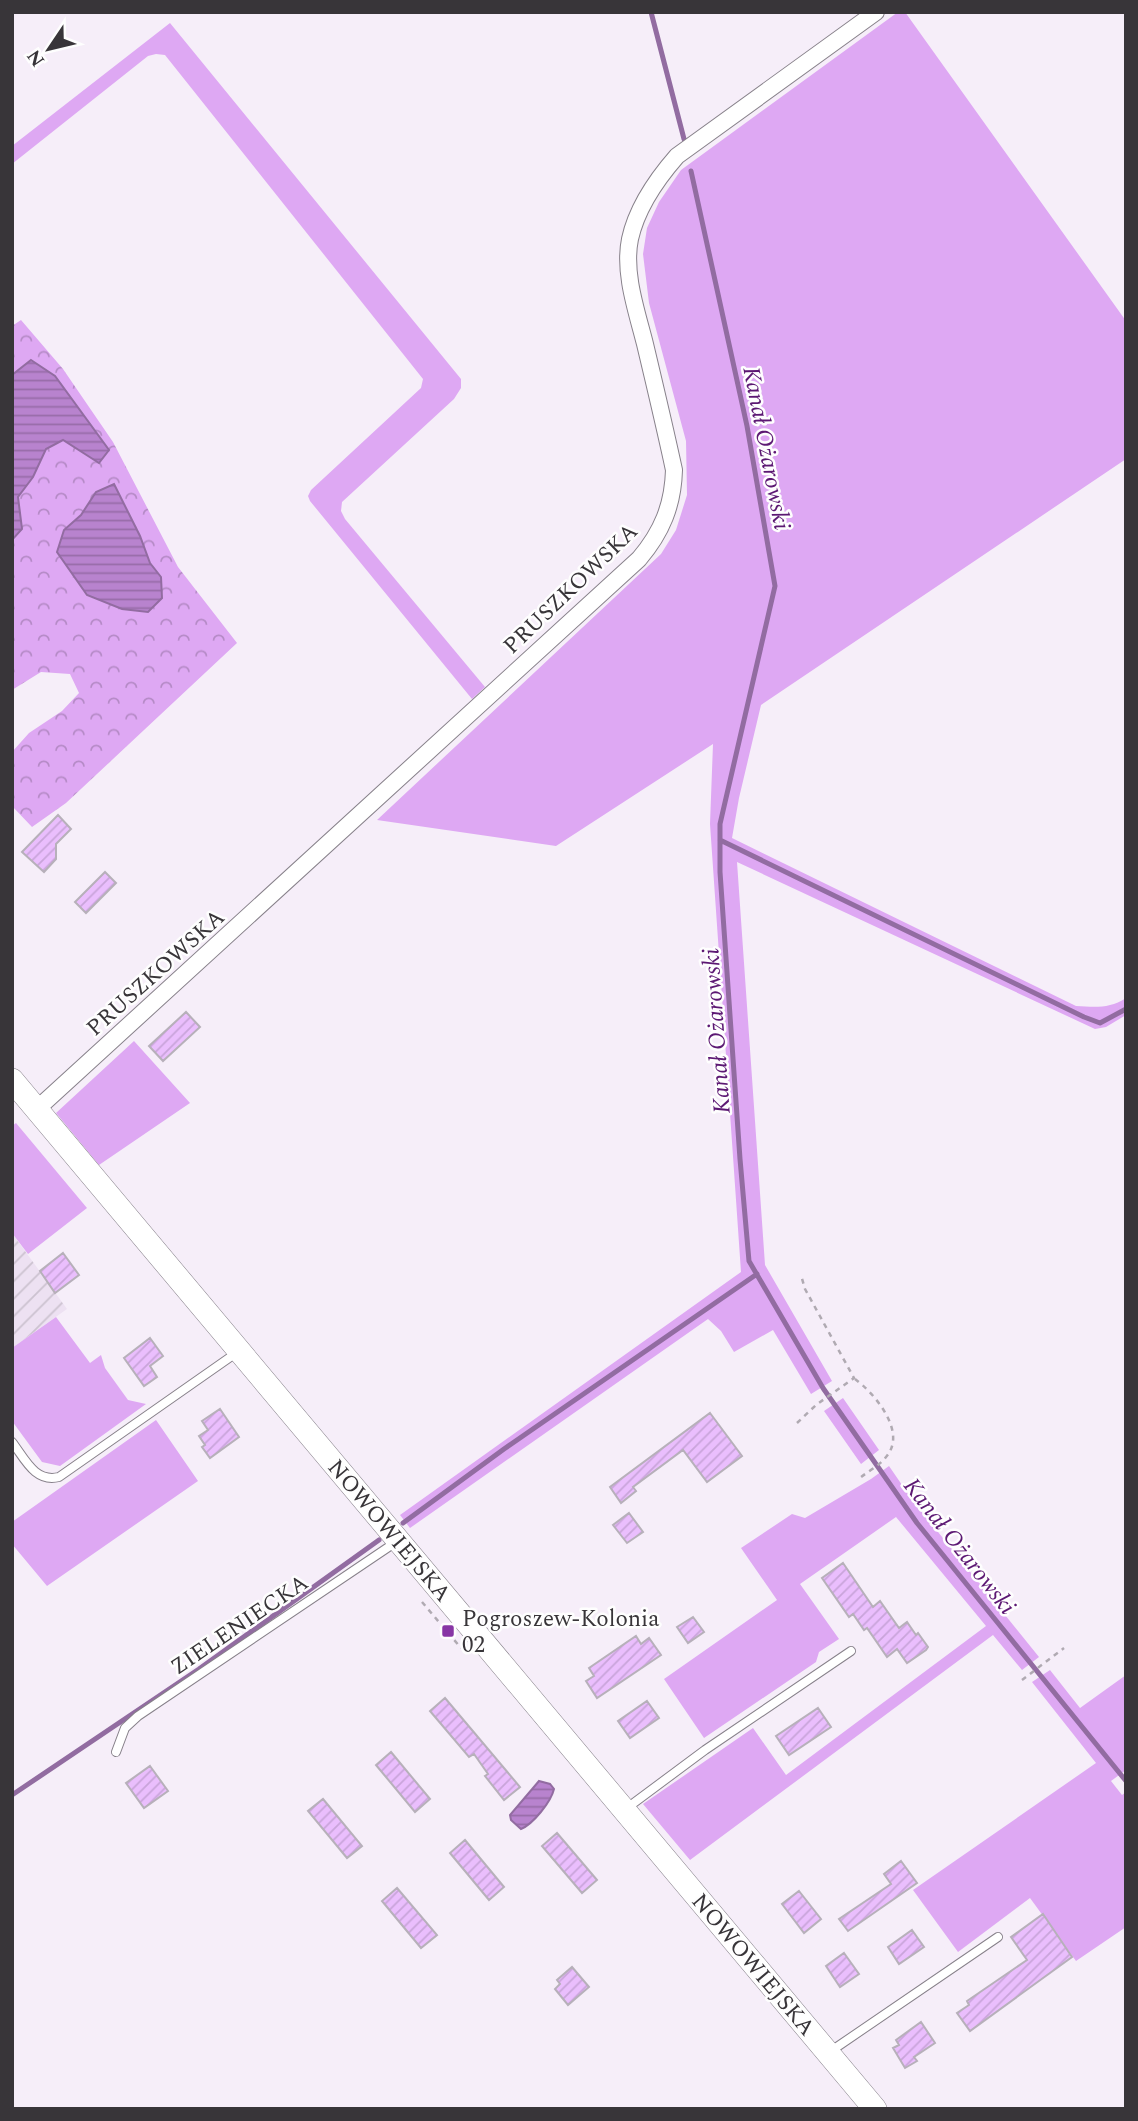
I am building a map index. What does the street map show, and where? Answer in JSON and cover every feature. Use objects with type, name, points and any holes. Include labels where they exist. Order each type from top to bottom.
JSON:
[{"type":"street","name":"PRUSZKOWSKA","points":[[37,1109],[639,559],[655,540],[673,496],[674,470],[633,296],[628,254],[636,220],[658,178],[677,156],[877,12]]},
{"type":"street","name":"NOWOWIEJSKA","points":[[12,1080],[875,2109]]},
{"type":"lane","points":[[12,1442],[38,1475],[50,1479],[60,1477],[240,1350]]},
{"type":"lane","name":"ZIELENIECKA","points":[[116,1752],[125,1728],[138,1716],[399,1541]]},
{"type":"lane","points":[[625,1810],[705,1750],[851,1651]]},
{"type":"lane","points":[[828,2052],[999,1937]]},
{"type":"path","points":[[801,1275],[805,1289],[854,1378],[868,1388],[890,1422],[893,1442],[887,1456],[861,1478]]},
{"type":"path","points":[[797,1423],[816,1405],[854,1378]]},
{"type":"path","points":[[1023,1680],[1064,1648]]},
{"type":"shaded area","points":[[31,360],[55,376],[109,450],[99,463],[63,440],[46,449],[33,477],[18,497],[22,529],[12,540],[12,375]]},
{"type":"shaded area","points":[[114,484],[150,563],[161,577],[162,598],[148,612],[122,609],[87,595],[57,552],[64,530],[81,515],[96,492]]},
{"type":"shaded area","points":[[12,1233],[67,1309],[12,1348]]},
{"type":"shaded area","points":[[539,1781],[550,1784],[554,1789],[536,1818],[521,1829],[511,1820],[510,1815]]},
{"type":"green space","points":[[898,12],[905,12],[1126,321],[1126,459],[761,705],[732,838],[1076,1006],[1108,1006],[1126,998],[1126,1015],[1106,1027],[1095,1029],[737,862],[765,1265],[832,1381],[811,1394],[773,1330],[734,1352],[721,1331],[708,1319],[410,1528],[400,1515],[741,1272],[710,824],[713,744],[556,846],[377,820],[661,554],[676,530],[687,495],[686,441],[649,303],[643,254],[647,228],[659,202],[681,170]]},
{"type":"green space","points":[[170,23],[461,379],[461,388],[454,399],[342,502],[341,511],[485,687],[472,699],[308,496],[311,490],[421,388],[423,379],[165,55],[148,56],[12,164],[12,146]]},
{"type":"green space","points":[[21,320],[63,369],[113,442],[178,567],[237,643],[66,803],[32,827],[12,806],[12,752],[29,733],[62,711],[79,693],[70,674],[41,672],[12,690],[12,540],[22,529],[18,497],[33,477],[46,449],[63,440],[98,462],[31,360],[12,375],[12,326]],"holes":[[[96,492],[140,536],[150,563],[161,577],[105,601],[87,595],[57,552],[64,530],[81,515]]]},
{"type":"green space","points":[[134,1041],[190,1103],[99,1165],[56,1113]]},
{"type":"green space","points":[[16,1123],[87,1208],[28,1254],[12,1233],[12,1126]]},
{"type":"green space","points":[[56,1317],[90,1363],[101,1355],[105,1368],[128,1400],[146,1404],[60,1466],[42,1462],[12,1421],[12,1348]]},
{"type":"green space","points":[[843,1398],[879,1450],[861,1464],[824,1411]]},
{"type":"green space","points":[[156,1420],[198,1481],[47,1586],[12,1544],[12,1522]]},
{"type":"green space","points":[[889,1466],[913,1501],[1039,1657],[1022,1670],[993,1635],[690,1860],[643,1804],[753,1728],[786,1775],[986,1626],[896,1517],[800,1584],[839,1639],[819,1652],[816,1662],[704,1738],[664,1679],[777,1600],[741,1548],[792,1514],[805,1518]]},
{"type":"green space","points":[[1050,1670],[1080,1708],[1126,1675],[1126,1770],[1111,1781],[1122,1795],[1126,1792],[1126,1927],[1076,1961],[1030,1898],[958,1952],[913,1890],[1096,1763],[1032,1682]]},
{"type":"building","points":[[58,815],[71,829],[56,844],[56,859],[44,872],[22,852]]},
{"type":"building","points":[[105,872],[116,883],[86,913],[75,902]]},
{"type":"building","points":[[186,1012],[200,1027],[163,1061],[149,1046]]},
{"type":"building","points":[[63,1253],[79,1275],[55,1293],[40,1271]]},
{"type":"building","points":[[150,1338],[163,1356],[150,1366],[157,1377],[144,1386],[124,1358]]},
{"type":"building","points":[[220,1409],[239,1437],[210,1458],[202,1447],[205,1445],[199,1436],[208,1430],[202,1421]]},
{"type":"building","points":[[710,1413],[742,1456],[707,1482],[683,1450],[633,1487],[636,1491],[621,1503],[610,1487]]},
{"type":"building","points":[[629,1513],[643,1532],[627,1543],[613,1525]]},
{"type":"building","points":[[843,1563],[873,1607],[880,1601],[899,1628],[907,1622],[928,1647],[926,1650],[907,1663],[897,1649],[887,1657],[867,1628],[864,1630],[853,1614],[849,1617],[822,1578]]},
{"type":"building","points":[[693,1617],[704,1632],[688,1643],[677,1627]]},
{"type":"building","points":[[636,1636],[641,1644],[649,1638],[661,1655],[597,1698],[586,1681],[594,1676],[589,1668]]},
{"type":"building","points":[[445,1698],[520,1787],[504,1800],[485,1776],[488,1774],[474,1754],[469,1757],[430,1711]]},
{"type":"building","points":[[647,1701],[659,1718],[630,1738],[618,1721]]},
{"type":"building","points":[[818,1708],[831,1727],[789,1755],[776,1736]]},
{"type":"building","points":[[391,1752],[430,1799],[415,1812],[376,1765]]},
{"type":"building","points":[[150,1766],[168,1791],[144,1808],[126,1783]]},
{"type":"building","points":[[323,1799],[362,1846],[347,1858],[308,1811]]},
{"type":"building","points":[[557,1833],[597,1880],[582,1893],[542,1846]]},
{"type":"building","points":[[465,1840],[504,1887],[489,1900],[450,1853]]},
{"type":"building","points":[[901,1861],[917,1883],[848,1931],[839,1919],[891,1884],[884,1874]]},
{"type":"building","points":[[397,1888],[437,1935],[421,1948],[382,1901]]},
{"type":"building","points":[[799,1891],[821,1919],[804,1933],[782,1904]]},
{"type":"building","points":[[1043,1914],[1072,1957],[970,2031],[957,2013],[969,2005],[967,2001],[1027,1960],[1011,1937]]},
{"type":"building","points":[[912,1930],[924,1947],[899,1964],[888,1947]]},
{"type":"building","points":[[844,1953],[859,1974],[840,1987],[826,1966]]},
{"type":"building","points":[[572,1967],[589,1987],[568,2005],[555,1989],[560,1984],[557,1980]]},
{"type":"building","points":[[921,2022],[935,2043],[914,2057],[917,2061],[905,2068],[893,2048],[899,2045],[896,2040]]},
{"type":"waterway","name":"Kanał Ożarowski","points":[[651,12],[684,139]]},
{"type":"waterway","name":"Kanał Ożarowski","points":[[691,171],[747,426],[775,586],[720,824],[720,872],[749,1261],[823,1388],[917,1523],[1126,1781]]},
{"type":"waterway","points":[[720,840],[1084,1017],[1100,1023],[1126,1009]]},
{"type":"waterway","points":[[403,1523],[504,1449],[757,1274]]},
{"type":"waterway","points":[[12,1795],[199,1669],[379,1540]]},
{"type":"place","name":"Pogroszew-Kolonia 02","points":[[448,1631]]}]
